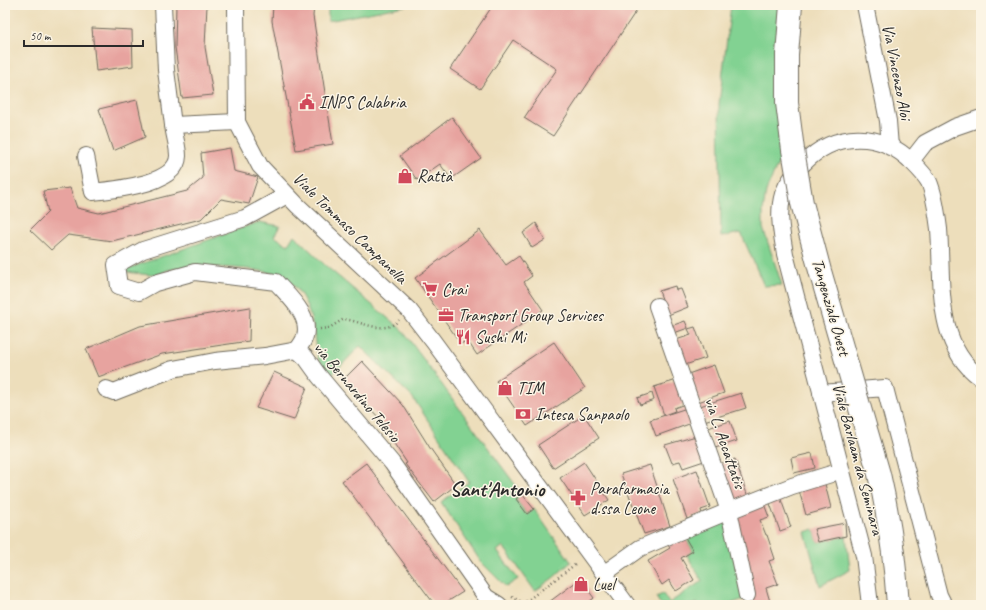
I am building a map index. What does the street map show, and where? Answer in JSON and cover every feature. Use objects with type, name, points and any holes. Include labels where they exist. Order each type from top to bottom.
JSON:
[{"type":"highway","name":"Tangenziale Ovest","points":[[791,5],[787,55],[787,103],[798,182],[820,271],[860,405],[887,506],[898,605]]},
{"type":"street","points":[[86,156],[93,192],[128,188],[164,177],[174,169],[178,156],[166,70],[163,5]]},
{"type":"street","name":"Viale Tommaso Campanella","points":[[236,5],[237,122],[260,166],[287,195],[409,310],[627,605]]},
{"type":"street","name":"Via Vincenzo Aloi","points":[[865,5],[888,121],[890,147]]},
{"type":"street","points":[[910,161],[925,143],[955,127],[981,118]]},
{"type":"street","points":[[173,125],[237,122]]},
{"type":"street","name":"Viale Barlaam da Seminara","points":[[870,605],[864,556],[785,254],[780,219],[783,194],[792,177],[818,150],[848,139],[861,138],[877,142],[901,152],[921,171],[928,181],[934,198],[937,216],[944,316],[948,332],[961,358],[981,378]]},
{"type":"street","name":"via Bernardino Telesio","points":[[287,195],[245,218],[143,250],[116,265],[119,286],[139,292],[155,283],[195,272],[276,282],[302,313],[306,327],[305,336],[297,350],[306,358],[319,376],[392,463],[492,602]]},
{"type":"street","name":"via L. Accattatis","points":[[657,306],[728,511],[747,595]]},
{"type":"street","points":[[106,389],[114,392],[173,369],[215,361],[265,356],[297,350]]},
{"type":"street","points":[[821,393],[885,388],[939,595],[944,605]]},
{"type":"street","points":[[604,573],[640,548],[792,486],[831,474]]},
{"type":"path","points":[[306,327],[321,329],[329,328],[344,319],[379,328],[387,327],[396,324],[409,310]]},
{"type":"path","points":[[524,603],[590,553]]},
{"type":"green space","points":[[328,5],[409,5],[328,21]]},
{"type":"green space","points":[[731,5],[779,5],[775,83],[782,155],[766,191],[763,211],[763,228],[782,285],[764,286],[741,233],[721,237],[719,104]]},
{"type":"green space","points":[[259,222],[280,226],[274,236],[288,245],[294,235],[326,266],[402,330],[522,494],[516,500],[527,514],[534,509],[571,562],[553,578],[535,591],[503,546],[497,551],[518,579],[506,587],[481,562],[441,502],[469,482],[413,398],[360,346],[332,375],[327,371],[318,357],[315,346],[314,330],[305,302],[297,289],[286,279],[273,273],[209,267],[178,268],[154,275],[121,271]]},
{"type":"green space","points":[[724,517],[747,598],[727,605],[698,605],[697,603],[692,605],[661,605],[656,597],[663,594],[669,603],[702,581],[687,555],[693,551],[683,534]]},
{"type":"green space","points":[[814,529],[818,542],[846,536],[850,570],[820,586],[805,532]]},
{"type":"building","points":[[176,5],[207,5],[205,47],[213,95],[182,98],[175,47]]},
{"type":"building","name":"INPS Calabria","points":[[273,5],[314,5],[313,16],[333,144],[296,150],[272,21]]},
{"type":"building","points":[[493,5],[640,5],[553,136],[524,118],[557,69],[513,40],[480,89],[450,69]]},
{"type":"building","points":[[92,28],[132,30],[133,66],[96,71]]},
{"type":"building","points":[[137,100],[145,137],[113,151],[99,109]]},
{"type":"building","points":[[452,117],[481,158],[451,179],[440,164],[417,180],[400,156]]},
{"type":"building","points":[[230,148],[234,171],[258,177],[249,204],[221,199],[201,219],[112,241],[68,235],[51,250],[30,230],[48,212],[43,191],[70,188],[77,208],[99,213],[187,191],[203,178],[201,153]]},
{"type":"building","points":[[536,223],[545,240],[532,248],[523,233]]},
{"type":"building","points":[[480,230],[506,265],[519,256],[532,276],[524,282],[543,310],[477,355],[467,340],[461,344],[415,278]]},
{"type":"building","points":[[675,286],[676,290],[681,289],[688,307],[668,315],[659,291]]},
{"type":"building","points":[[250,307],[249,341],[162,354],[98,377],[86,349],[140,326]]},
{"type":"building","points":[[685,321],[688,328],[674,333],[671,326]]},
{"type":"building","points":[[695,327],[706,358],[685,365],[676,340],[691,335],[688,329]]},
{"type":"building","points":[[554,342],[585,388],[527,426],[496,381]]},
{"type":"building","points":[[362,361],[403,405],[430,448],[456,485],[434,502],[405,464],[407,463],[381,424],[383,422],[343,380]]},
{"type":"building","points":[[714,365],[724,393],[698,402],[688,374]]},
{"type":"building","points":[[274,372],[307,387],[294,420],[256,408]]},
{"type":"building","points":[[677,380],[685,404],[674,408],[675,411],[664,415],[654,387]]},
{"type":"building","points":[[652,393],[654,400],[640,405],[637,398]]},
{"type":"building","points":[[741,393],[746,408],[704,421],[700,406]]},
{"type":"building","points":[[687,408],[692,423],[656,436],[650,420]]},
{"type":"building","points":[[584,415],[599,438],[553,468],[538,445]]},
{"type":"building","points":[[730,421],[737,441],[715,448],[708,428]]},
{"type":"building","points":[[696,436],[704,461],[683,468],[680,461],[672,463],[665,445]]},
{"type":"building","points":[[812,453],[815,468],[794,473],[791,458]]},
{"type":"building","points":[[735,459],[748,497],[733,503],[719,464]]},
{"type":"building","points":[[584,462],[609,500],[585,515],[560,478]]},
{"type":"building","points":[[366,463],[463,592],[442,605],[435,605],[342,481]]},
{"type":"building","points":[[650,465],[670,526],[644,534],[621,474]]},
{"type":"building","points":[[697,470],[710,507],[701,510],[702,514],[687,519],[673,479]]},
{"type":"building","points":[[824,480],[831,508],[806,515],[798,487]]},
{"type":"building","points":[[522,494],[534,509],[527,514],[516,499]]},
{"type":"building","points":[[780,497],[791,527],[780,531],[769,501]]},
{"type":"building","points":[[764,504],[769,517],[760,520],[775,559],[769,561],[778,584],[766,588],[771,605],[752,605],[733,515]]},
{"type":"building","points":[[845,523],[846,536],[818,542],[814,529]]},
{"type":"building","points":[[683,534],[693,551],[681,558],[694,580],[676,591],[669,580],[662,585],[648,561],[670,548],[668,545]]},
{"type":"building","points":[[580,579],[594,598],[585,605],[545,605]]},
{"type":"place","name":"INPS Calabria","points":[[307,102]]},
{"type":"place","name":"Rattà","points":[[405,176]]},
{"type":"place","name":"Crai","points":[[430,289]]},
{"type":"place","name":"Transport Group Services","points":[[446,315]]},
{"type":"place","name":"Sushi Mi","points":[[463,337]]},
{"type":"place","name":"TIM","points":[[505,388]]},
{"type":"place","name":"Intesa Sanpaolo","points":[[523,414]]},
{"type":"place","name":"Parafarmacia d.ssa Leone","points":[[578,498]]},
{"type":"place","name":"Luel","points":[[581,584]]},
{"type":"district","name":"Sant'Antonio","points":[[497,489]]}]
